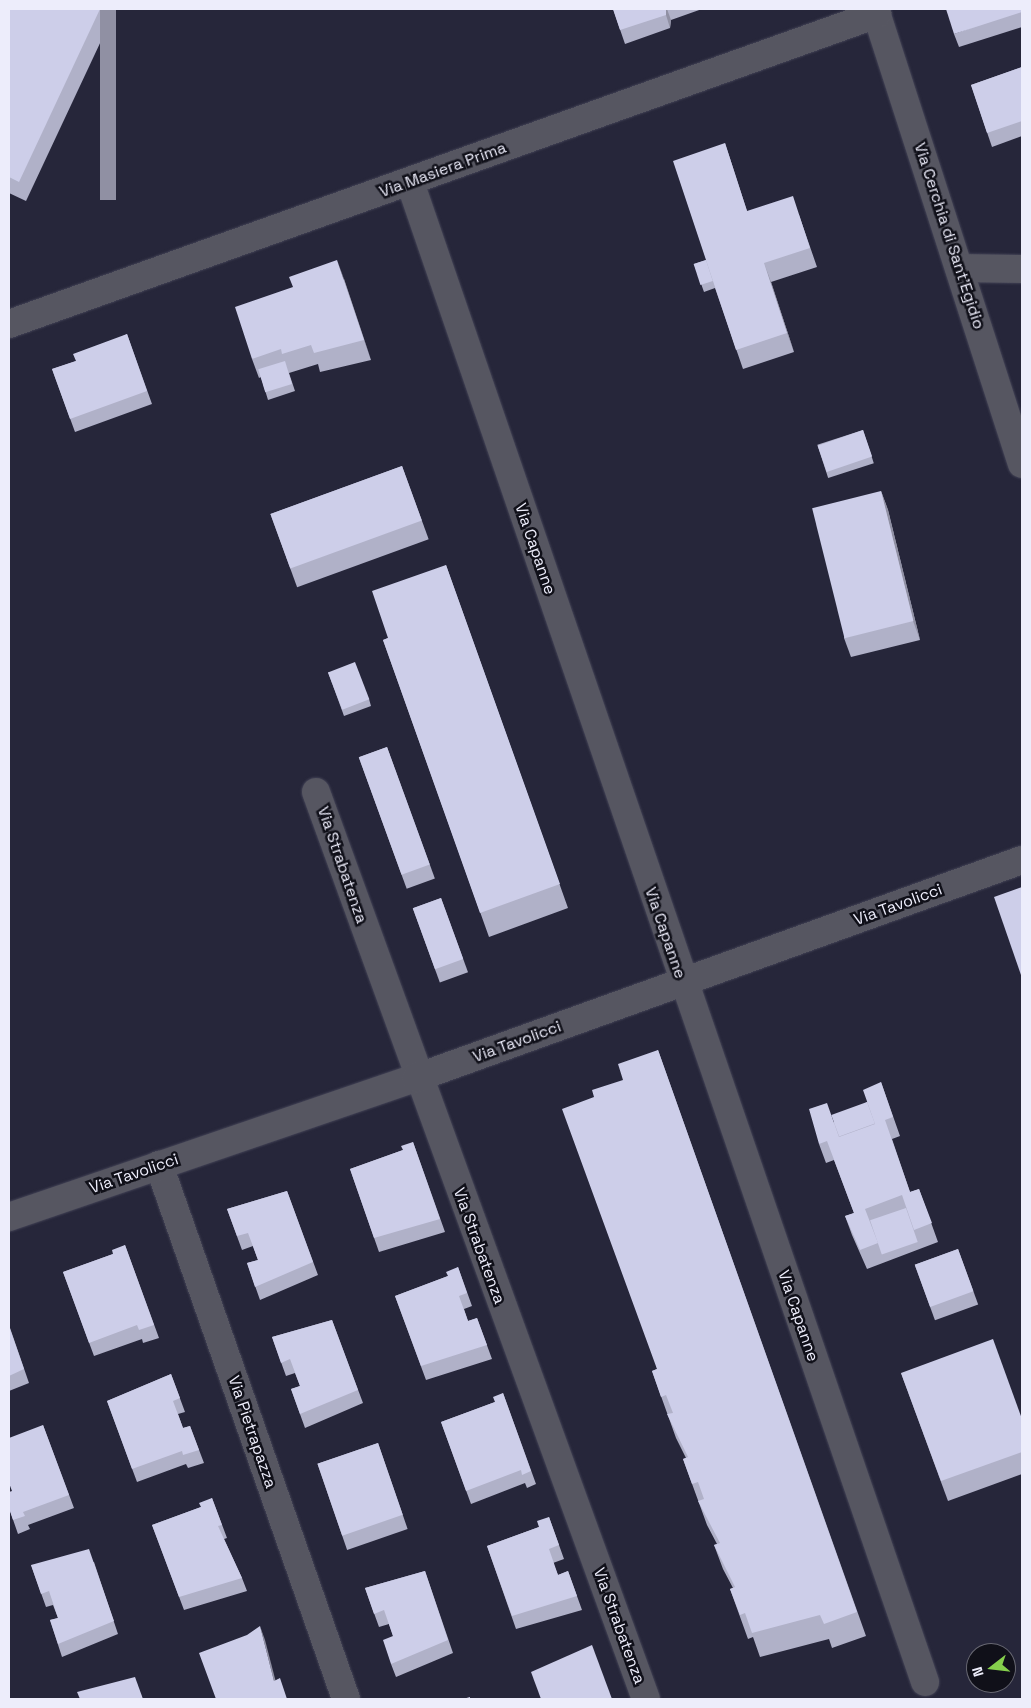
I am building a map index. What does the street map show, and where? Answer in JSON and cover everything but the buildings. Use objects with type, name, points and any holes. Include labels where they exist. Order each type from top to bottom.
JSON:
[{"type":"street","name":"Via Masiera Prima","points":[[9,324],[410,182],[876,11]]},
{"type":"street","name":"Via Cerchia di Sant'Egidio","points":[[876,11],[1022,464]]},
{"type":"street","name":"Via Capanne","points":[[410,182],[681,982],[925,1682]]},
{"type":"street","points":[[959,268],[1022,269]]},
{"type":"street","name":"Via Strabatenza","points":[[316,792],[416,1078],[646,1699]]},
{"type":"street","name":"Via Tavolicci","points":[[9,1217],[416,1078],[1022,860]]},
{"type":"street","name":"Via Pietrapazza","points":[[159,1165],[346,1699]]}]
